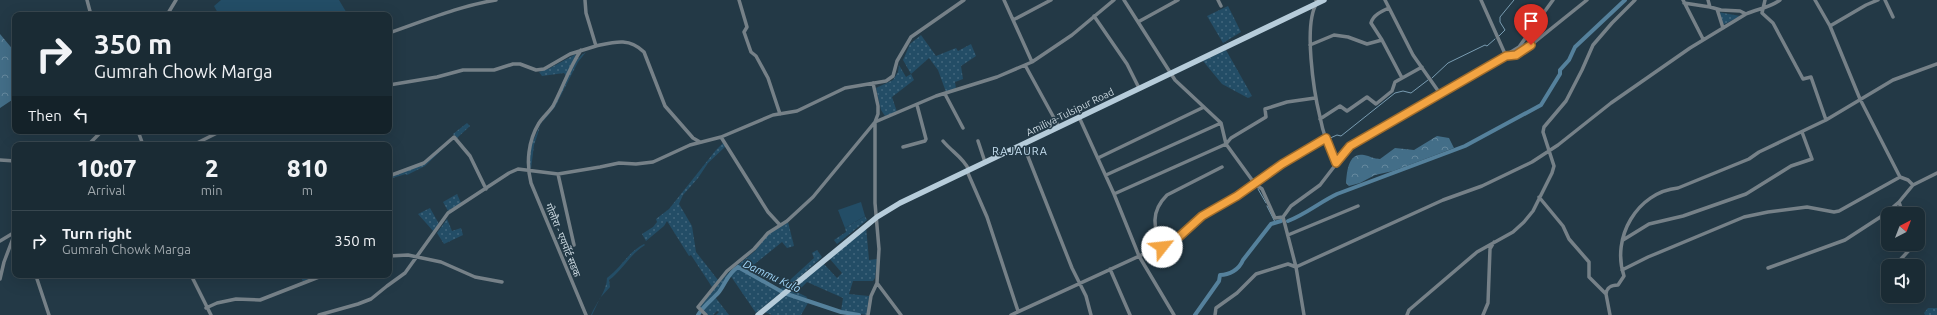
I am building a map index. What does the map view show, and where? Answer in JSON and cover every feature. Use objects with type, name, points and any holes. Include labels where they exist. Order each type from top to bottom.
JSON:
[{"type":"main road","name":"Amiliya-Tulsipur Road","points":[[758,315],[877,217],[900,203],[1316,2],[1324,0]]},
{"type":"street","points":[[87,0],[90,12]]},
{"type":"street","points":[[169,12],[176,0]]},
{"type":"street","points":[[392,32],[449,11],[496,0]]},
{"type":"street","points":[[585,0],[586,12],[596,46]]},
{"type":"street","points":[[739,0],[746,27],[744,32],[751,52],[756,56],[768,78],[780,114]]},
{"type":"street","points":[[1004,0],[1032,62]]},
{"type":"street","points":[[1013,20],[1051,0]]},
{"type":"street","points":[[875,122],[1032,62],[1072,35],[1114,0]]},
{"type":"street","points":[[1124,0],[1170,73],[1191,97],[1215,116],[1221,123],[1226,144],[1255,184],[1262,189],[1275,218],[1283,217],[1291,206],[1320,185],[1350,146],[1441,95],[1519,47],[1554,0]]},
{"type":"street","points":[[1138,22],[1178,0]]},
{"type":"street","points":[[1218,0],[1221,6]]},
{"type":"street","points":[[1385,0],[1413,55],[1441,95]]},
{"type":"street","points":[[1481,0],[1506,56]]},
{"type":"street","points":[[1506,56],[1516,55],[1522,52],[1587,0]]},
{"type":"street","points":[[1407,315],[1409,310],[1440,282],[1477,252],[1512,232],[1524,222],[1532,211],[1552,173],[1554,166],[1543,132],[1544,126],[1566,101],[1593,45],[1635,0]]},
{"type":"street","points":[[1708,0],[1710,7]]},
{"type":"street","points":[[1765,0],[1762,13],[1773,23],[1803,79],[1811,77],[1826,120]]},
{"type":"street","points":[[1215,315],[1216,308],[1237,292],[1256,274],[1288,264],[1296,267],[1443,200],[1482,186],[1532,162],[1549,151],[1616,100],[1703,40],[1746,14],[1764,8],[1780,0]]},
{"type":"street","points":[[1815,0],[1830,26],[1860,99],[1900,177],[1908,180],[1913,185]]},
{"type":"street","points":[[1830,26],[1866,5],[1878,0]]},
{"type":"street","points":[[1885,0],[1893,17]]},
{"type":"street","points":[[319,315],[371,298],[404,273],[448,213],[518,168],[540,173],[558,174],[600,168],[619,163],[636,164],[653,162],[690,145],[721,138],[760,120],[797,111],[845,88],[886,81],[891,78],[897,61],[911,37],[961,1]]},
{"type":"street","points":[[1683,1],[1703,40]]},
{"type":"street","points":[[1683,1],[1717,9],[1740,11],[1746,14]]},
{"type":"street","points":[[1316,2],[1313,9],[1310,45],[1315,98],[1326,138],[1336,163]]},
{"type":"street","points":[[1389,8],[1379,13],[1371,21],[1402,78]]},
{"type":"street","points":[[1717,9],[1723,28]]},
{"type":"street","points":[[1094,16],[1127,64],[1139,88]]},
{"type":"street","points":[[1310,45],[1334,35],[1348,37],[1367,44],[1382,40]]},
{"type":"street","points":[[392,84],[437,77],[463,70],[494,70],[513,64],[520,64],[536,70],[544,69],[581,50],[622,41],[634,43],[641,48],[647,57],[665,106],[693,138],[700,142]]},
{"type":"street","name":"गोलौरा - एयर्पोर्ट सडक","points":[[581,50],[572,64],[552,107],[539,123],[530,143],[528,170],[530,183],[586,315]]},
{"type":"street","points":[[1610,315],[1606,294],[1607,289],[1612,285],[1618,284],[1624,276],[1621,264],[1623,240],[1630,218],[1635,212],[1654,197],[1668,189],[1678,188],[1749,159],[1759,152],[1826,120],[1893,80],[1937,64]]},
{"type":"street","points":[[1025,65],[1058,127]]},
{"type":"street","points":[[1320,119],[1340,106],[1347,111],[1367,97],[1376,104],[1392,91],[1395,82],[1422,67]]},
{"type":"street","points":[[706,315],[698,307],[719,280],[754,249],[768,233],[787,221],[813,197],[875,122],[878,114],[878,106],[873,83]]},
{"type":"street","points":[[946,94],[963,128]]},
{"type":"street","points":[[1114,194],[1226,144],[1231,138],[1266,117],[1265,109],[1287,102],[1315,98]]},
{"type":"street","points":[[903,147],[925,141],[926,139],[917,105]]},
{"type":"street","points":[[1098,158],[1204,107]]},
{"type":"street","points":[[1079,117],[1106,175],[1139,256],[1174,315]]},
{"type":"street","points":[[868,315],[871,296],[877,283],[879,249],[875,122]]},
{"type":"street","points":[[1106,175],[1221,123]]},
{"type":"street","points":[[1623,240],[1649,224],[1683,216],[1746,194],[1791,166],[1812,159],[1802,132]]},
{"type":"street","points":[[91,142],[99,134]]},
{"type":"street","points":[[199,142],[215,134]]},
{"type":"street","points":[[392,175],[424,163],[454,137],[470,156],[486,189]]},
{"type":"street","points":[[721,138],[768,212],[780,225]]},
{"type":"street","points":[[1011,315],[1161,247],[1180,236],[1202,216],[1255,184],[1282,164],[1326,138]]},
{"type":"street","points":[[978,140],[985,162]]},
{"type":"street","points":[[943,141],[950,149],[964,160],[987,217],[1018,311]]},
{"type":"street","points":[[1024,144],[1072,268],[1080,283],[1091,315]]},
{"type":"street","points":[[0,160],[12,161]]},
{"type":"street","points":[[1161,247],[1154,226],[1158,208],[1162,200],[1167,195],[1222,167]]},
{"type":"street","points":[[1768,268],[1845,240],[1885,214],[1900,202],[1913,185],[1937,172]]},
{"type":"street","points":[[558,174],[574,245]]},
{"type":"street","points":[[1622,270],[1648,256],[1744,217],[1807,207],[1834,212],[1839,211],[1900,177]]},
{"type":"street","points":[[1539,197],[1563,226],[1569,238],[1585,255],[1589,262],[1589,277],[1606,294]]},
{"type":"street","points":[[1900,202],[1901,207]]},
{"type":"street","points":[[1288,235],[1358,206]]},
{"type":"street","points":[[1283,217],[1296,267],[1304,315]]},
{"type":"street","points":[[0,241],[12,234]]},
{"type":"street","points":[[0,279],[12,240]]},
{"type":"street","points":[[1483,315],[1488,303],[1490,249],[1495,242]]},
{"type":"street","points":[[1901,259],[1908,251]]},
{"type":"street","points":[[392,256],[408,255],[441,262],[475,277],[502,282]]},
{"type":"street","points":[[1110,269],[1130,315]]},
{"type":"street","points":[[37,278],[49,315]]},
{"type":"street","points":[[192,278],[206,308],[211,315]]},
{"type":"street","points":[[206,308],[216,303],[236,299],[260,300],[316,278]]},
{"type":"street","points":[[877,283],[901,315]]},
{"type":"street","points":[[337,310],[339,315]]},
{"type":"shaded area","points":[[221,0],[339,0],[346,12],[217,12],[214,6]]},
{"type":"shaded area","points":[[1228,6],[1241,32],[1223,43],[1207,16]]},
{"type":"shaded area","points":[[1718,12],[1740,16],[1723,25]]},
{"type":"shaded area","points":[[921,35],[936,56],[956,48],[958,51],[971,44],[976,56],[961,66],[963,79],[955,82],[956,89],[946,92],[938,70],[929,58],[911,74],[903,60],[910,44]]},
{"type":"shaded area","points":[[1226,50],[1252,96],[1248,98],[1222,84],[1203,61]]},
{"type":"shaded area","points":[[586,52],[578,62],[555,107],[543,122],[560,94],[577,60]]},
{"type":"shaded area","points":[[576,54],[566,76],[564,73],[542,76],[539,72],[550,68]]},
{"type":"shaded area","points":[[899,65],[906,77],[911,74],[914,80],[892,97],[897,112],[885,116],[881,110],[876,88],[893,80],[898,72]]},
{"type":"shaded area","points":[[467,123],[470,126],[457,138],[453,134]]},
{"type":"shaded area","points":[[540,126],[534,145],[531,169],[529,161],[530,152]]},
{"type":"shaded area","points":[[452,138],[457,141],[453,139],[425,166],[407,175],[392,178],[392,176],[424,164]]},
{"type":"shaded area","points":[[723,143],[726,146],[708,163],[698,178],[683,195],[679,204],[692,226],[696,252],[718,280],[712,287],[691,255],[689,256],[667,221],[664,226],[646,241],[642,234],[653,227],[657,222],[656,219],[669,209]]},
{"type":"shaded area","points":[[457,194],[461,203],[448,211],[443,202]]},
{"type":"shaded area","points":[[861,202],[865,216],[845,228],[838,210]]},
{"type":"shaded area","points":[[430,208],[439,224],[434,232],[418,214]]},
{"type":"shaded area","points":[[865,216],[867,220],[837,244],[834,240],[846,232],[845,228]]},
{"type":"shaded area","points":[[447,219],[452,231],[461,228],[463,235],[444,244],[437,233]]},
{"type":"shaded area","points":[[788,222],[794,246],[787,248],[782,242],[746,271],[738,267],[734,269],[718,292],[701,308],[700,306],[727,274],[755,251],[769,233]]},
{"type":"shaded area","points":[[866,226],[869,260],[877,259],[875,278],[873,281],[853,281],[849,294],[869,296],[867,315],[841,311],[843,298],[807,282],[797,292],[807,297],[806,299],[788,292],[823,263],[837,278],[842,273],[829,258]]},
{"type":"shaded area","points":[[644,244],[645,245],[639,249],[609,280],[610,287],[601,297],[607,283],[607,278],[633,251]]},
{"type":"shaded area","points":[[817,250],[822,257],[783,292],[779,290],[814,258],[812,253]]},
{"type":"shaded area","points":[[738,268],[780,293],[756,313],[730,275]]},
{"type":"shaded area","points":[[301,278],[311,278],[303,281]]},
{"type":"shaded area","points":[[785,295],[808,303],[801,315],[772,315],[764,312]]},
{"type":"shaded area","points":[[715,297],[729,315],[716,315],[719,312],[717,311],[713,315],[708,315],[702,310],[708,302]]},
{"type":"shaded area","points":[[599,300],[592,315],[591,315],[593,310]]},
{"type":"shaded area","points":[[1928,308],[1937,308],[1937,315],[1925,315],[1924,313]]},
{"type":"green space","points":[[0,34],[12,48],[12,100],[0,108]]},
{"type":"green space","points":[[1437,136],[1449,138],[1454,148],[1393,171],[1375,175],[1360,183],[1349,186],[1346,183],[1349,164],[1355,157],[1364,155],[1380,159],[1395,148],[1414,150]]},
{"type":"waterway","points":[[1499,36],[1505,30],[1500,22],[1500,17],[1514,0]]},
{"type":"waterway","points":[[1288,221],[1337,194],[1465,146],[1541,105],[1560,74],[1560,70],[1569,60],[1575,47],[1625,0]]},
{"type":"waterway","points":[[1432,78],[1448,63],[1485,45],[1487,46],[1495,39]]},
{"type":"waterway","points":[[1328,139],[1337,135],[1341,136],[1395,93],[1403,91],[1411,93],[1428,80]]},
{"type":"waterway","points":[[1261,184],[1270,174],[1325,141]]},
{"type":"waterway","points":[[1258,189],[1266,203]]},
{"type":"waterway","points":[[1267,206],[1275,222]]},
{"type":"waterway","points":[[1195,315],[1219,281],[1220,275],[1230,273],[1239,267],[1271,224],[1281,221]]},
{"type":"waterway","name":"Dammu Kulo","points":[[698,315],[705,305],[719,292],[729,275],[738,267],[784,293],[841,312],[859,315]]},
{"type":"district","name":"RAJAURA","points":[[1020,151]]},
{"type":"route","points":[[1162,247],[1180,236],[1193,222],[1202,216],[1237,196],[1282,164],[1326,138],[1336,163],[1350,146],[1506,56],[1516,55],[1531,45]]}]
